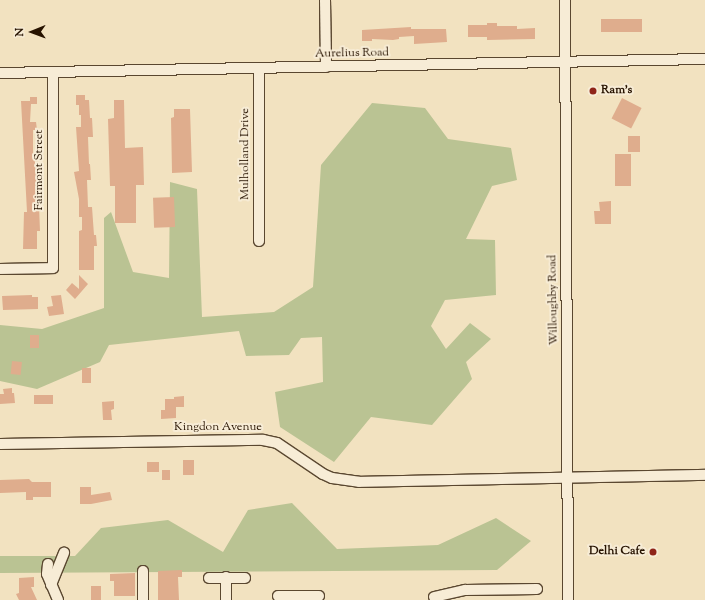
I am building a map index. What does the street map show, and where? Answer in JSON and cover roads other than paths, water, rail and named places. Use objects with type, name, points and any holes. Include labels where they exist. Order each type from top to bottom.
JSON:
[{"type":"street","points":[[325,0],[326,67]]},
{"type":"street","name":"Willoughby Road","points":[[565,0],[569,477],[568,600]]},
{"type":"street","name":"Aurelius Road","points":[[0,73],[705,58]]},
{"type":"street","name":"Mulholland Drive","points":[[259,68],[260,241]]},
{"type":"street","name":"Fairmont Street","points":[[0,269],[53,268],[53,72]]},
{"type":"street","name":"Kingdon Avenue","points":[[0,444],[262,440],[276,443],[287,448],[323,474],[332,478],[353,481],[705,475]]},
{"type":"street","points":[[50,585],[64,553]]},
{"type":"street","points":[[48,564],[47,574],[50,585],[58,600]]},
{"type":"street","points":[[143,571],[143,600]]},
{"type":"street","points":[[209,578],[245,578]]},
{"type":"street","points":[[226,578],[226,600]]},
{"type":"street","points":[[434,597],[537,589]]},
{"type":"street","points":[[278,596],[301,598],[319,596]]},
{"type":"place","name":"Ram's","points":[[593,91]]},
{"type":"place","name":"Delhi Cafe","points":[[653,552]]}]
